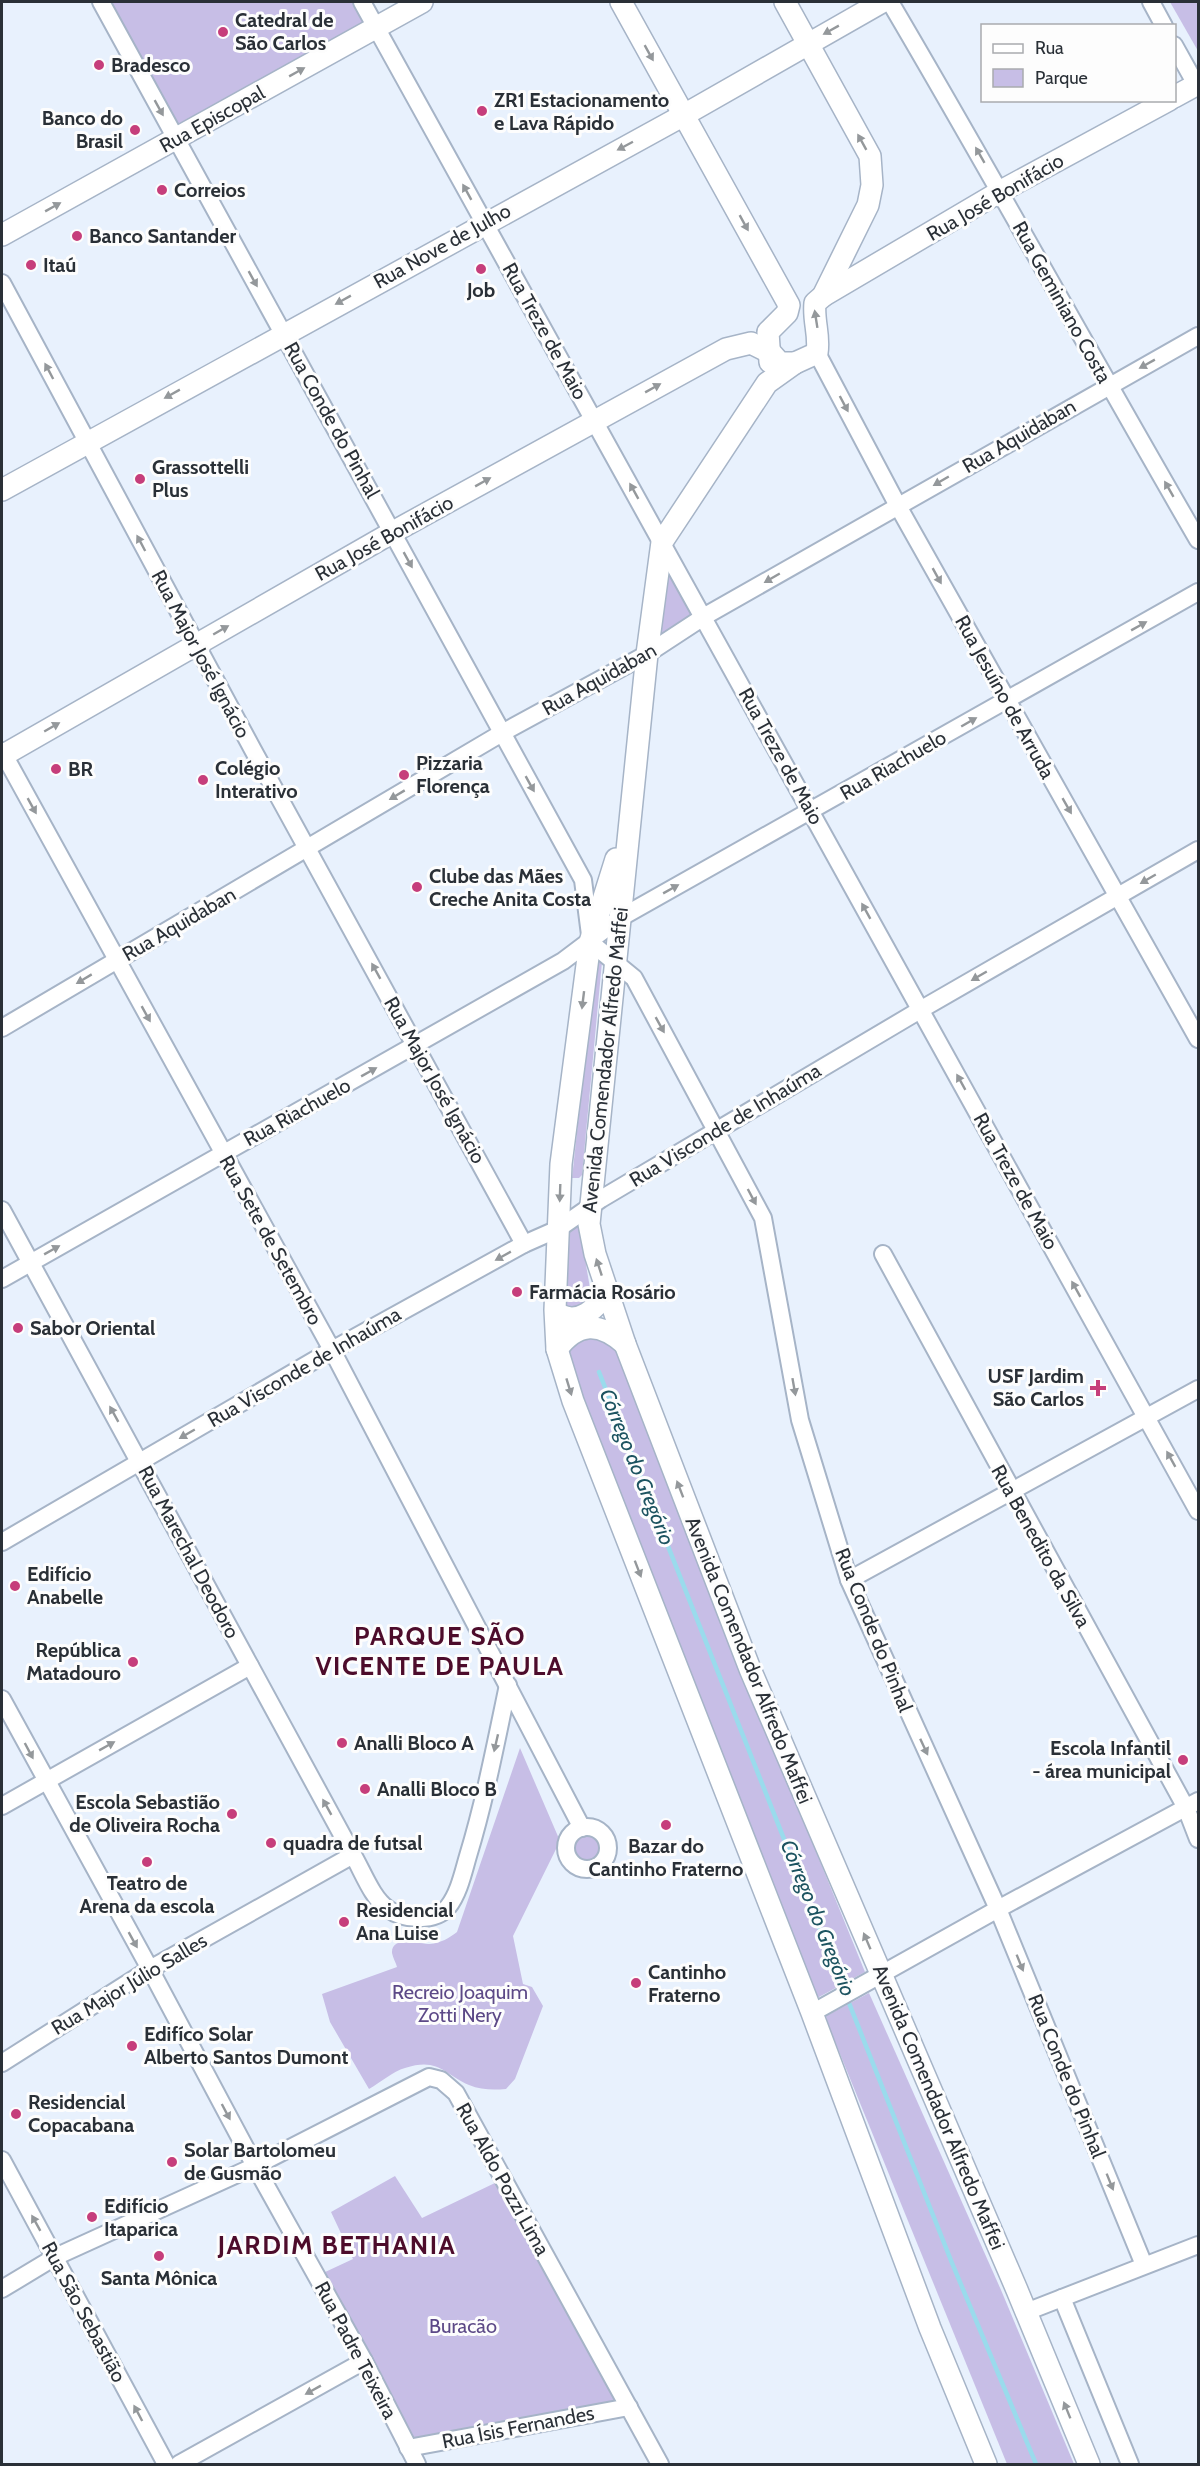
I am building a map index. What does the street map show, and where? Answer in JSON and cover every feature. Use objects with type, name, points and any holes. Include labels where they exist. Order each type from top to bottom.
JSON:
[{"type":"main road","name":"Rua Episcopal","points":[[2,235],[422,2]]},
{"type":"main road","points":[[621,2],[789,305],[787,313],[768,332],[771,353],[767,383]]},
{"type":"main road","points":[[785,2],[870,156],[872,185],[868,206],[823,296],[815,303],[814,317],[819,338],[817,352]]},
{"type":"main road","name":"Rua Nove de Julho","points":[[2,490],[283,333],[684,115],[882,2]]},
{"type":"main road","points":[[1176,97],[1198,86]]},
{"type":"main road","name":"Rua José Bonifácio","points":[[823,296],[1001,191],[1165,102]]},
{"type":"main road","name":"Rua José Bonifácio","points":[[2,754],[393,532],[726,348],[751,343],[771,353],[780,363],[795,363]]},
{"type":"main road","name":"Avenida Comendador Alfredo Maffei","points":[[817,352],[795,363],[767,383],[662,542],[647,654],[588,1207],[592,1244],[625,1344],[750,1669],[876,1978],[1026,2312],[1089,2464]]},
{"type":"main road","name":"Avenida Comendador Alfredo Maffei","points":[[629,818],[590,942],[561,1164],[555,1310],[557,1349],[573,1401],[821,2009],[930,2328],[986,2464]]},
{"type":"main road","points":[[555,1310],[563,1316],[581,1317],[599,1304],[607,1293]]},
{"type":"main road","points":[[557,1349],[564,1340],[580,1329],[593,1327],[604,1329],[625,1344]]},
{"type":"street","name":"Rua Conde do Pinhal","points":[[101,2],[583,880],[590,942]]},
{"type":"street","name":"Rua Treze de Maio","points":[[362,2],[705,616],[1198,1511]]},
{"type":"street","name":"Rua Geminiano Costa","points":[[890,2],[1001,191],[1108,385],[1198,540]]},
{"type":"street","points":[[1151,2],[1163,24]]},
{"type":"street","points":[[1176,48],[1198,86]]},
{"type":"street","name":"Rua Major José Ignácio","points":[[2,283],[196,644],[524,1244]]},
{"type":"street","name":"Rua Aquidaban","points":[[2,1028],[502,733],[647,654],[705,616],[1108,385],[1198,336]]},
{"type":"street","name":"Rua Jesuíno de Arruda","points":[[817,352],[898,506],[1006,701],[1119,895],[1198,1039]]},
{"type":"street","name":"Rua Riachuelo","points":[[2,1279],[563,961],[620,918],[1198,592]]},
{"type":"street","name":"Rua Sete de Setembro","points":[[2,754],[332,1350],[582,1828]]},
{"type":"street","name":"Rua Visconde de Inhaúma","points":[[2,1542],[332,1350],[524,1244],[558,1229],[588,1207],[920,1010],[1198,849]]},
{"type":"street","points":[[590,942],[615,961]]},
{"type":"street","name":"Rua Conde do Pinhal","points":[[615,961],[634,978],[763,1218],[800,1420],[849,1580],[998,1909],[1144,2265]]},
{"type":"street","name":"Rua Marechal Deodoro","points":[[2,1210],[353,1855],[376,1895],[388,1909],[413,1918],[439,1914],[448,1907],[460,1885],[474,1836],[508,1685]]},
{"type":"street","name":"Rua Benedito da Silva","points":[[883,1254],[1011,1491],[1192,1805],[1198,1839]]},
{"type":"street","points":[[849,1580],[1198,1389]]},
{"type":"street","points":[[2,1806],[250,1666]]},
{"type":"street","name":"Rua Padre Teixeira","points":[[2,1699],[255,2166],[364,2361],[417,2464]]},
{"type":"street","points":[[821,2009],[998,1909],[1192,1805]]},
{"type":"street","name":"Rua Major Júlio Salles","points":[[2,2063],[150,1969],[353,1855]]},
{"type":"street","name":"Rua Aldo Pozzi Lima","points":[[2,2289],[55,2257],[255,2166],[429,2077],[441,2080],[456,2093],[660,2464]]},
{"type":"street","name":"Rua São Sebastião","points":[[2,2160],[166,2464]]},
{"type":"street","points":[[1026,2312],[1198,2245]]},
{"type":"street","points":[[1062,2298],[1130,2464]]},
{"type":"street","points":[[179,2464],[364,2361]]},
{"type":"street","name":"Rua Ísis Fernandes","points":[[408,2448],[629,2407]]},
{"type":"green space","points":[[109,2],[353,2],[367,26],[179,129]]},
{"type":"green space","points":[[1170,2],[1198,2],[1198,51]]},
{"type":"green space","points":[[662,542],[705,616],[647,654]]},
{"type":"green space","points":[[596,959],[602,962],[582,1175],[579,1178],[572,1178]]},
{"type":"green space","points":[[573,1225],[578,1226],[580,1230],[591,1294],[585,1308],[565,1308],[566,1232]]},
{"type":"green space","points":[[586,1334],[613,1342],[674,1502],[865,1972],[819,1997],[815,1997],[566,1361],[568,1347]]},
{"type":"green space","name":"Recreio Joaquim Zotti Nery","points":[[520,1748],[560,1841],[513,1936],[523,1984],[532,1987],[543,2006],[515,2079],[506,2089],[483,2089],[460,2081],[440,2068],[425,2064],[391,2074],[369,2089],[330,2022],[322,1994],[397,1967],[392,1953],[396,1944],[407,1942],[430,1944],[445,1940],[457,1932]]},
{"type":"green space","points":[[587,1831],[599,1837],[605,1849],[599,1861],[587,1867],[575,1861],[569,1849],[575,1837]]},
{"type":"green space","points":[[869,1993],[1001,2290],[1074,2464],[1007,2464],[827,2022],[826,2016]]},
{"type":"green space","name":"Buracão","points":[[395,2176],[422,2218],[497,2182],[619,2401],[410,2442],[323,2273],[353,2259],[331,2212]]},
{"type":"waterway","name":"Córrego do Gregório","points":[[599,1372],[952,2263],[1036,2464]]},
{"type":"place","name":"Catedral de São Carlos","points":[[223,32]]},
{"type":"place","name":"Bradesco","points":[[99,65]]},
{"type":"place","name":"ZR1 Estacionamento e Lava Rápido","points":[[482,111]]},
{"type":"place","name":"Banco do Brasil","points":[[135,130]]},
{"type":"place","name":"Correios","points":[[162,190]]},
{"type":"place","name":"Banco Santander","points":[[77,236]]},
{"type":"place","name":"Itaú","points":[[31,265]]},
{"type":"place","name":"Job","points":[[481,269]]},
{"type":"place","name":"Grassottelli Plus","points":[[140,479]]},
{"type":"place","name":"BR","points":[[56,769]]},
{"type":"place","name":"Pizzaria Florença","points":[[404,775]]},
{"type":"place","name":"Colégio Interativo","points":[[203,780]]},
{"type":"place","name":"Clube das Mães Creche Anita Costa","points":[[417,887]]},
{"type":"place","name":"Farmácia Rosário","points":[[517,1292]]},
{"type":"place","name":"Sabor Oriental","points":[[18,1328]]},
{"type":"place","name":"USF Jardim São Carlos","points":[[1098,1388]]},
{"type":"place","name":"Edifício Anabelle","points":[[15,1586]]},
{"type":"place","name":"República Matadouro","points":[[133,1662]]},
{"type":"place","name":"Analli Bloco A","points":[[342,1743]]},
{"type":"place","name":"Escola Infantil - área municipal","points":[[1183,1760]]},
{"type":"place","name":"Analli Bloco B","points":[[365,1789]]},
{"type":"place","name":"Escola Sebastião de Oliveira Rocha","points":[[232,1814]]},
{"type":"place","name":"Bazar do Cantinho Fraterno","points":[[666,1825]]},
{"type":"place","name":"quadra de futsal","points":[[271,1843]]},
{"type":"place","name":"Teatro de Arena da escola","points":[[147,1862]]},
{"type":"place","name":"Residencial Ana Luise","points":[[344,1922]]},
{"type":"place","name":"Cantinho Fraterno","points":[[636,1983]]},
{"type":"place","name":"Edifíco Solar Alberto Santos Dumont","points":[[132,2046]]},
{"type":"place","name":"Residencial Copacabana","points":[[16,2114]]},
{"type":"place","name":"Solar Bartolomeu de Gusmão","points":[[172,2162]]},
{"type":"place","name":"Edifício Itaparica","points":[[92,2217]]},
{"type":"place","name":"Santa Mônica","points":[[159,2256]]},
{"type":"district","name":"PARQUE SÃO VICENTE DE PAULA","points":[[440,1651]]},
{"type":"district","name":"JARDIM BETHANIA","points":[[337,2245]]}]
